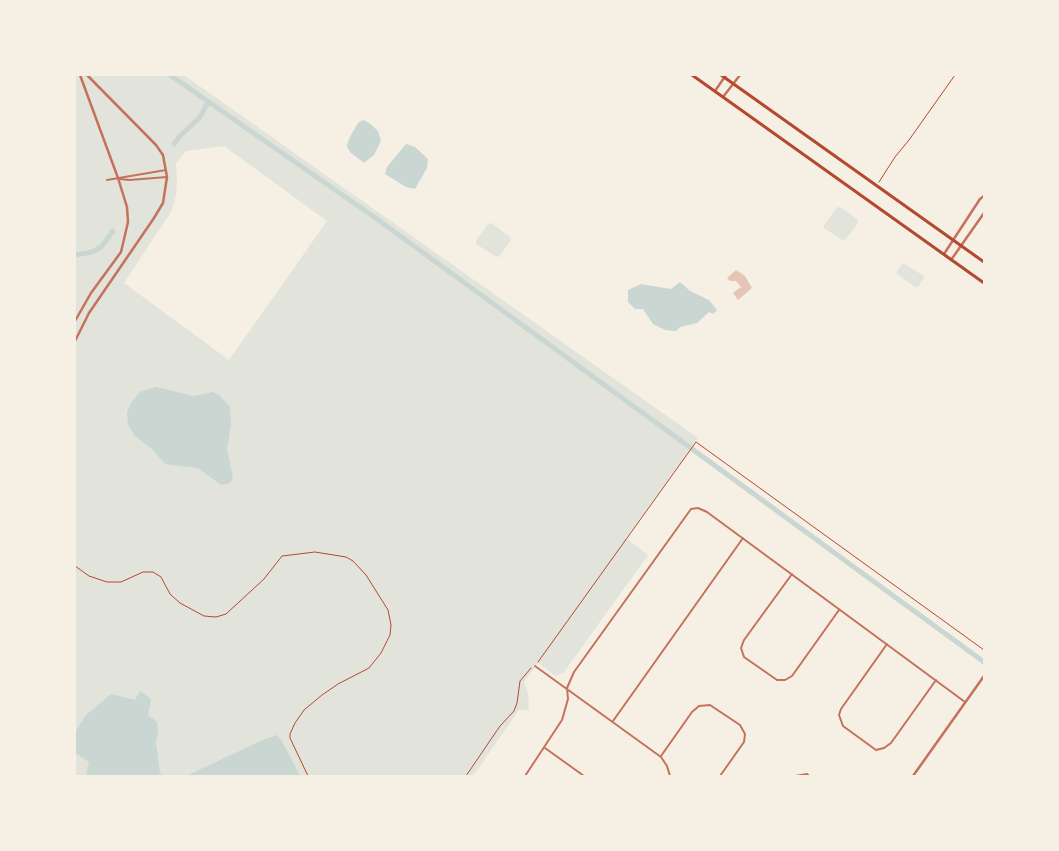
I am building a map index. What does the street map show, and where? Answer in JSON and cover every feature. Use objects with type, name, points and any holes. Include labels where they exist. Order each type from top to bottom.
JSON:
[{"type":"main road","points":[[692,75],[984,283]]},
{"type":"main road","points":[[724,76],[984,262]]},
{"type":"street","points":[[75,321],[91,293],[121,252],[128,222],[127,207],[118,178],[80,75]]},
{"type":"street","points":[[75,341],[89,313],[124,264],[163,203],[166,177],[163,155],[156,145],[87,75]]},
{"type":"street","points":[[722,97],[740,75]]},
{"type":"street","points":[[715,91],[724,76]]},
{"type":"street","points":[[107,180],[166,170]]},
{"type":"street","points":[[118,178],[129,180],[166,177]]},
{"type":"street","points":[[944,254],[980,199],[984,196]]},
{"type":"street","points":[[951,260],[984,213]]},
{"type":"street","points":[[117,259],[124,264]]},
{"type":"street","points":[[525,776],[562,720],[568,699],[567,688],[574,672],[691,509],[698,508],[707,512],[965,702]]},
{"type":"street","points":[[613,721],[743,538]]},
{"type":"street","points":[[792,574],[744,640],[741,648],[744,657],[777,680],[785,680],[792,676],[839,610]]},
{"type":"street","points":[[887,644],[841,709],[839,715],[843,726],[876,750],[884,748],[891,743],[936,680]]},
{"type":"street","points":[[535,666],[661,757],[667,766],[670,776]]},
{"type":"street","points":[[913,776],[984,676]]},
{"type":"street","points":[[661,757],[692,712],[699,706],[710,705],[740,725],[746,734],[744,742],[720,776]]},
{"type":"street","points":[[544,748],[584,776]]},
{"type":"street","points":[[796,776],[807,774],[809,776]]},
{"type":"path","points":[[876,186],[955,75]]},
{"type":"path","points":[[466,776],[500,726],[514,711],[520,681],[532,666],[535,666],[696,442],[984,650]]},
{"type":"path","points":[[75,566],[89,576],[107,582],[121,582],[143,572],[153,572],[161,577],[170,594],[180,604],[204,616],[216,618],[226,614],[264,579],[282,556],[315,552],[346,557],[353,561],[366,575],[388,610],[391,625],[390,635],[381,653],[369,668],[329,690],[304,710],[295,723],[290,738],[308,776]]},
{"type":"shaded area","points":[[75,75],[184,75],[698,438],[626,538],[648,555],[564,672],[556,676],[538,663],[524,682],[528,693],[529,710],[519,710],[473,776],[75,776]],"holes":[[[224,146],[327,221],[229,360],[124,283],[171,212],[176,196],[176,163],[186,151]]]},
{"type":"shaded area","points":[[363,120],[378,131],[381,141],[374,155],[364,163],[351,153],[347,145],[358,123]]},
{"type":"shaded area","points":[[406,144],[415,147],[428,159],[427,168],[415,189],[406,187],[385,174],[387,167]]},
{"type":"shaded area","points":[[837,207],[842,208],[858,220],[858,223],[845,240],[824,228],[824,225]]},
{"type":"shaded area","points":[[491,223],[510,237],[511,240],[499,257],[476,244],[476,240],[488,224]]},
{"type":"shaded area","points":[[903,263],[924,276],[918,287],[915,287],[897,274]]},
{"type":"shaded area","points":[[680,282],[690,291],[709,300],[717,310],[713,314],[709,312],[697,323],[680,327],[676,331],[665,330],[653,324],[643,309],[635,309],[628,302],[628,290],[641,284],[671,289]]},
{"type":"shaded area","points":[[156,387],[194,396],[212,392],[219,395],[230,407],[231,425],[227,449],[233,478],[230,483],[221,485],[198,468],[165,464],[152,449],[135,436],[128,425],[127,412],[131,403],[140,392]]},
{"type":"shaded area","points":[[140,691],[151,699],[148,715],[157,722],[156,743],[160,773],[164,776],[86,776],[89,762],[75,753],[75,733],[85,716],[111,694],[135,700]]},
{"type":"shaded area","points":[[277,735],[300,776],[186,776],[265,739]]},
{"type":"building","points":[[736,270],[745,276],[752,288],[738,300],[733,293],[741,287],[736,281],[730,281],[727,278]]},
{"type":"waterway","points":[[170,75],[377,219],[984,662]]},
{"type":"waterway","points":[[174,144],[200,117],[208,102]]},
{"type":"waterway","points":[[75,255],[92,252],[101,247],[113,231]]}]
